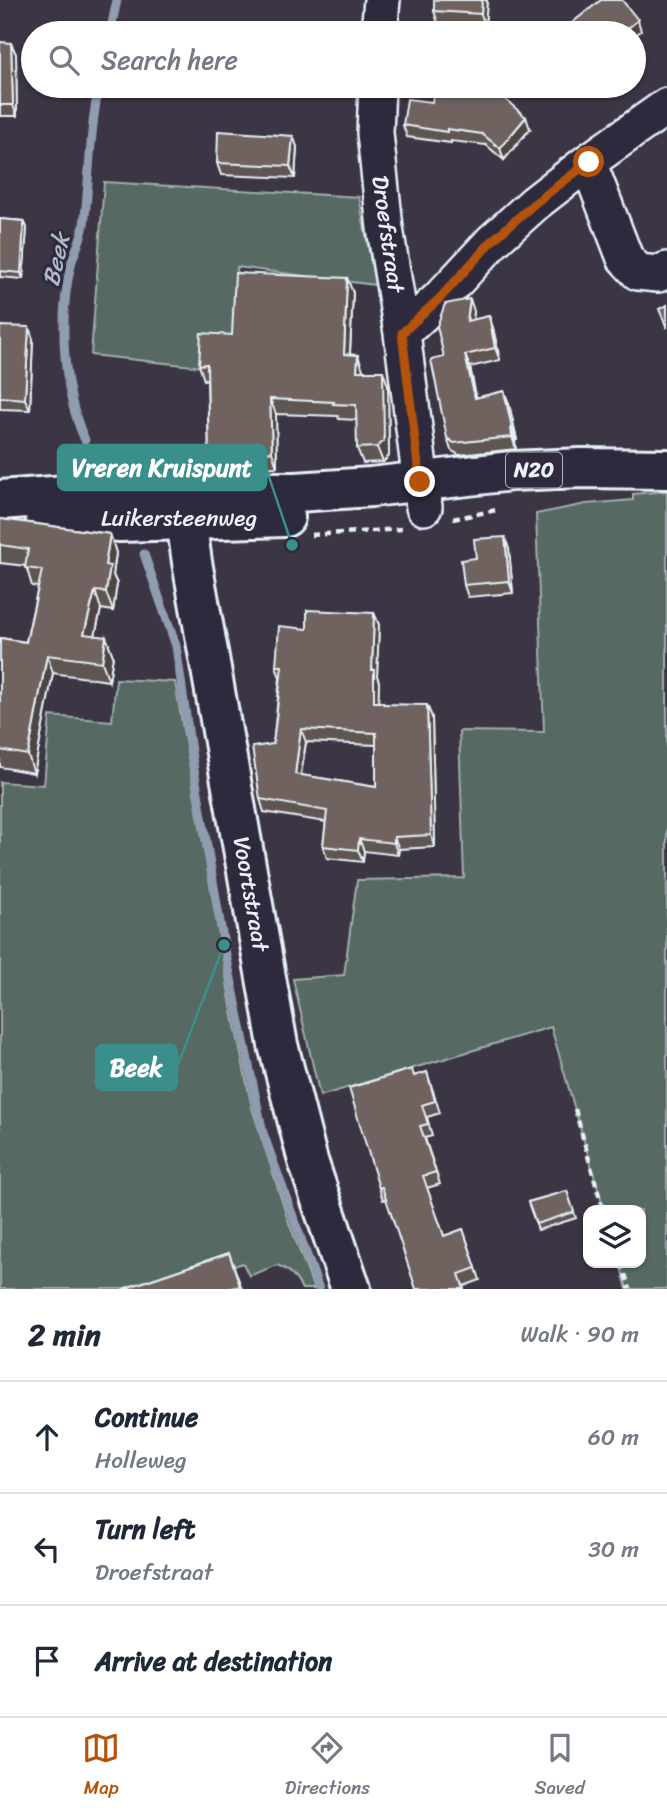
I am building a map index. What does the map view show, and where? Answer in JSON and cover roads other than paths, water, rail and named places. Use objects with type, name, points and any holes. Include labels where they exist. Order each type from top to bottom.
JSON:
[{"type":"main road","name":"Luikersteenweg","points":[[0,509],[120,522],[186,506],[296,492],[371,487],[422,494],[512,471],[657,469]]},
{"type":"main road","name":"Luikersteenweg","points":[[0,500],[120,491],[186,506]]},
{"type":"main road","name":"Voortstraat","points":[[186,506],[278,1045],[308,1161],[351,1289]]},
{"type":"street","points":[[380,21],[382,0]]},
{"type":"street","name":"Droefstraat","points":[[376,98],[374,133],[422,494]]},
{"type":"street","points":[[402,333],[440,298],[493,240],[535,203],[667,106]]},
{"type":"street","points":[[589,162],[625,258],[638,272],[659,274],[667,270]]},
{"type":"waterway","name":"Beek","points":[[113,21],[117,0]]},
{"type":"waterway","name":"Beek","points":[[85,440],[71,398],[64,328],[72,261],[84,225],[97,98]]},
{"type":"waterway","name":"Beek","points":[[144,554],[176,646],[224,945],[263,1133],[319,1289]]},
{"type":"place","name":"Vreren Kruispunt","points":[[292,545]]},
{"type":"place","name":"Beek","points":[[224,945]]}]
